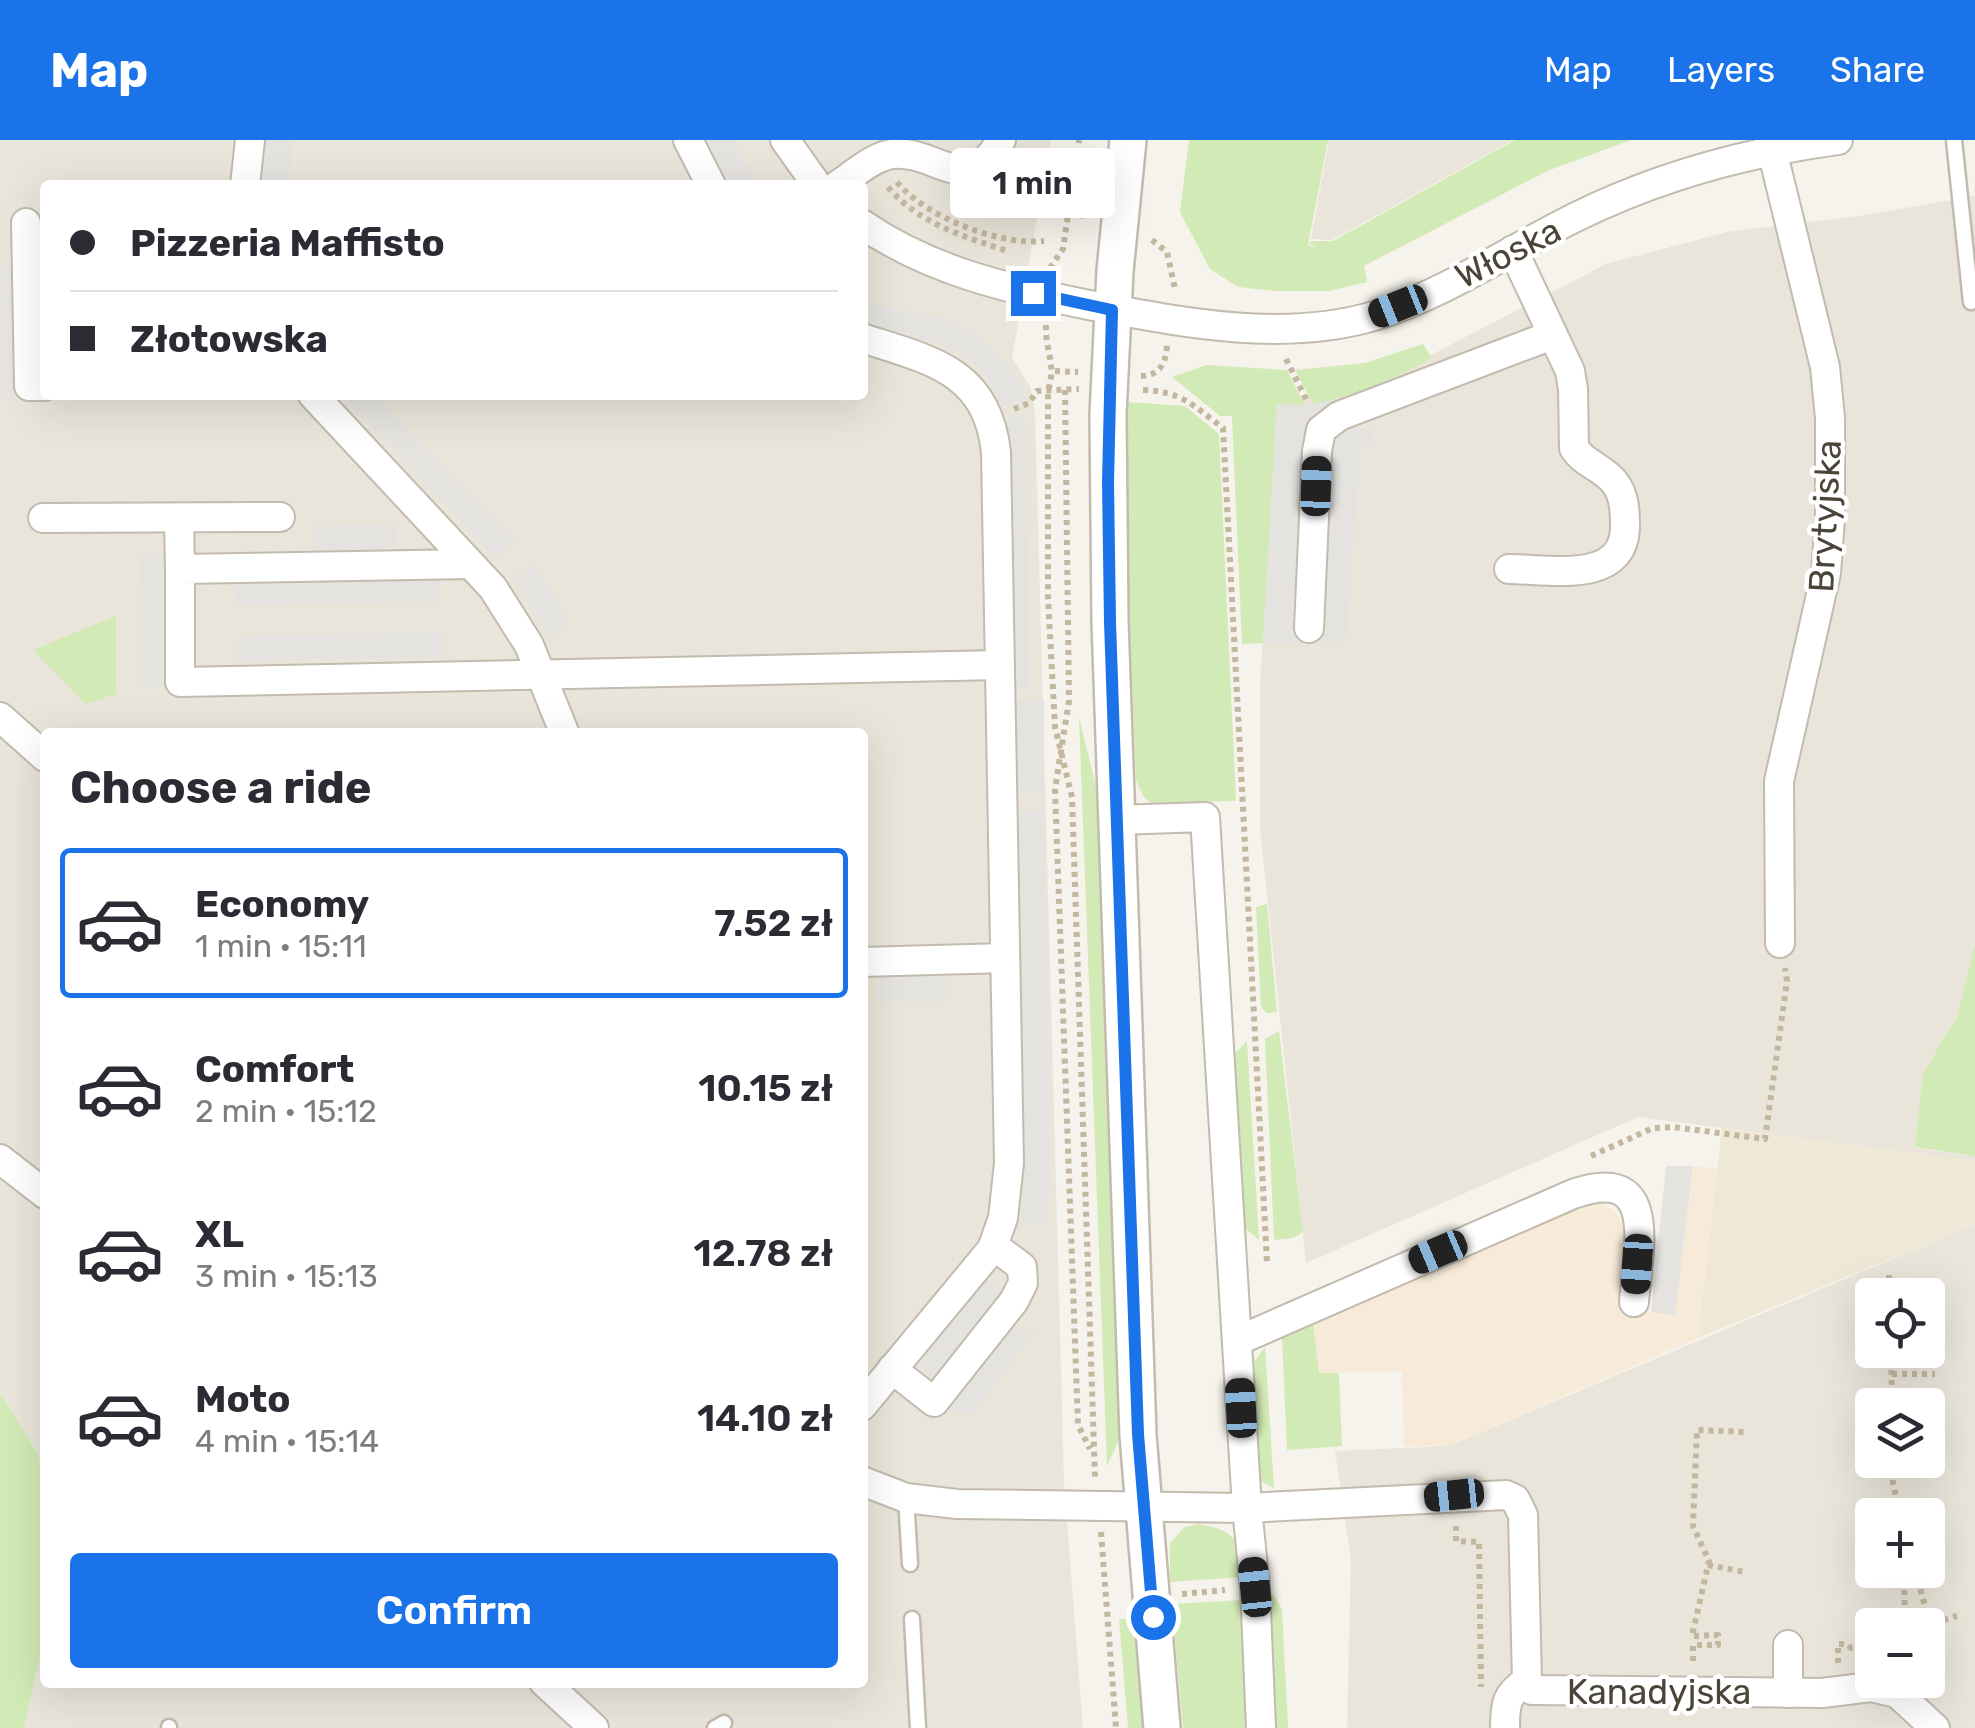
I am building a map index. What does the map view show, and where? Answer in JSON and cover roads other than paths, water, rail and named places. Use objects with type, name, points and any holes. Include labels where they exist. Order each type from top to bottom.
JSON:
[{"type":"street","points":[[246,180],[250,140]]},
{"type":"street","points":[[688,140],[708,180]]},
{"type":"street","points":[[785,140],[813,180]]},
{"type":"street","points":[[846,180],[874,162],[898,153],[956,171],[982,164],[1001,140]]},
{"type":"street","points":[[1128,140],[1112,310],[1108,504],[1116,820],[1143,1507],[1162,1728]]},
{"type":"street","name":"Włoska","points":[[868,227],[917,256],[976,279],[1112,310],[1241,327],[1319,326],[1374,316],[1433,292],[1579,216],[1652,184],[1772,150],[1838,140]]},
{"type":"street","name":"Brytyjska","points":[[1772,150],[1825,367],[1830,418],[1826,573],[1778,780],[1780,942]]},
{"type":"street","points":[[24,223],[36,273],[29,386],[40,386]]},
{"type":"street","points":[[1509,569],[1600,568],[1619,555],[1625,516],[1618,485],[1574,448],[1570,371],[1512,250]]},
{"type":"street","points":[[1309,628],[1321,430],[1339,416],[1552,335]]},
{"type":"street","points":[[868,340],[947,367],[975,393],[989,418],[996,452],[1009,1180],[1004,1218],[994,1246],[868,1398]]},
{"type":"street","points":[[318,400],[512,614],[543,674],[563,728]]},
{"type":"street","points":[[43,518],[280,516]]},
{"type":"street","points":[[180,518],[180,682],[1000,665]]},
{"type":"street","points":[[180,569],[470,564]]},
{"type":"street","points":[[0,717],[40,753]]},
{"type":"street","points":[[1116,820],[1205,817],[1261,1728]]},
{"type":"street","points":[[868,962],[1005,958]]},
{"type":"street","points":[[0,1159],[40,1190]]},
{"type":"street","points":[[1237,1341],[1573,1194],[1600,1186],[1612,1187],[1630,1197],[1639,1214],[1634,1302]]},
{"type":"street","points":[[892,1368],[934,1402],[1020,1291],[1022,1267],[994,1246]]},
{"type":"street","name":"Kanadyjska","points":[[868,1483],[906,1498],[957,1504],[1247,1508],[1506,1495],[1520,1506],[1528,1681],[1529,1687],[1537,1692],[1788,1693],[1888,1688],[1936,1728]]},
{"type":"street","points":[[1788,1645],[1788,1693]]},
{"type":"street","points":[[1505,1728],[1506,1701],[1514,1689],[1528,1681]]},
{"type":"street","points":[[551,1688],[594,1728]]},
{"type":"lane","points":[[1954,140],[1970,302]]},
{"type":"lane","points":[[906,1498],[910,1564]]},
{"type":"lane","points":[[912,1618],[918,1728]]}]
